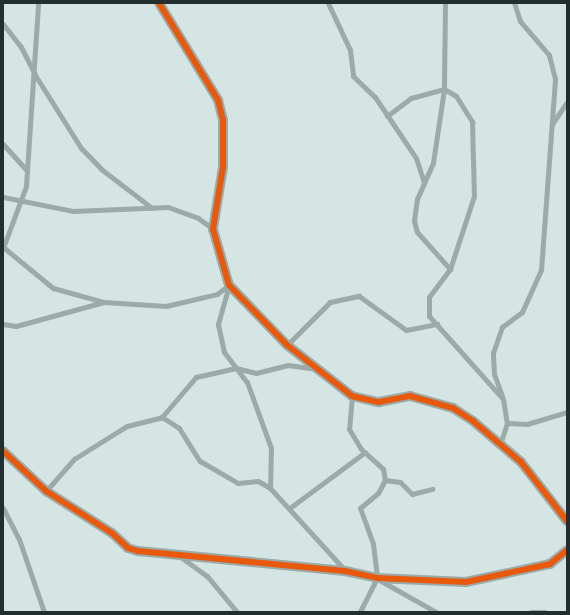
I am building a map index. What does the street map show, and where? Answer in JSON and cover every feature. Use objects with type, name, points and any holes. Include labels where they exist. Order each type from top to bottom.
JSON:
[{"type":"street","points":[[159,3],[218,100],[223,120],[223,167],[213,229],[229,285],[287,345],[321,370],[352,396],[379,402],[410,396],[431,401],[458,411],[521,462],[567,521]]},
{"type":"street","points":[[3,451],[46,491],[112,533],[128,548],[178,555],[345,570],[377,578],[466,582],[550,564],[567,550]]},
{"type":"lane","points":[[38,3],[35,76],[27,171],[20,199],[3,248],[53,288],[104,302],[166,306],[217,294],[229,285]]},
{"type":"lane","points":[[328,3],[350,50],[353,76],[387,116],[416,158],[424,183]]},
{"type":"lane","points":[[445,3],[444,89],[433,162],[424,183],[414,221],[418,232],[450,269]]},
{"type":"lane","points":[[500,444],[507,423],[503,399],[494,374],[493,353],[502,327],[522,312],[541,270],[555,78],[549,55],[520,21],[514,3]]},
{"type":"lane","points":[[3,24],[22,47],[35,76],[81,148],[101,169],[152,208]]},
{"type":"lane","points":[[387,116],[411,98],[444,89],[456,96],[472,122],[474,142],[474,196],[450,269],[429,296],[429,316],[503,399]]},
{"type":"lane","points":[[551,125],[567,102]]},
{"type":"lane","points":[[3,144],[27,171]]},
{"type":"lane","points":[[3,197],[20,199],[72,211],[168,207],[198,218],[213,229]]},
{"type":"lane","points":[[229,285],[218,324],[224,352],[247,382],[271,448],[270,488]]},
{"type":"lane","points":[[287,345],[330,302],[359,296],[406,330],[437,324]]},
{"type":"lane","points":[[3,324],[16,326],[104,302]]},
{"type":"lane","points":[[46,491],[74,459],[127,426],[161,418],[196,377],[236,368],[256,373],[288,365],[321,370]]},
{"type":"lane","points":[[352,396],[350,429],[365,452],[383,469],[385,480],[378,493],[360,508],[373,544],[377,578],[360,612]]},
{"type":"lane","points":[[507,423],[527,424],[567,412]]},
{"type":"lane","points":[[161,418],[179,428],[200,461],[238,483],[258,481],[270,488],[291,507],[306,531],[345,570]]},
{"type":"lane","points":[[291,507],[365,452]]},
{"type":"lane","points":[[385,480],[400,482],[412,494],[432,490]]},
{"type":"lane","points":[[3,508],[19,539],[44,612]]},
{"type":"lane","points":[[178,555],[207,576],[237,612]]},
{"type":"lane","points":[[377,578],[436,612]]},
{"type":"lane","points":[[531,612],[545,612]]},
{"type":"cycle path","points":[[159,3],[218,100],[223,120],[223,167],[213,229],[229,285],[287,345],[352,396],[379,402],[410,396],[453,408],[473,421],[521,462],[567,521]]},
{"type":"cycle path","points":[[3,451],[46,491],[112,533],[128,548],[138,551],[345,571],[377,578],[466,582],[550,564],[567,550]]}]
